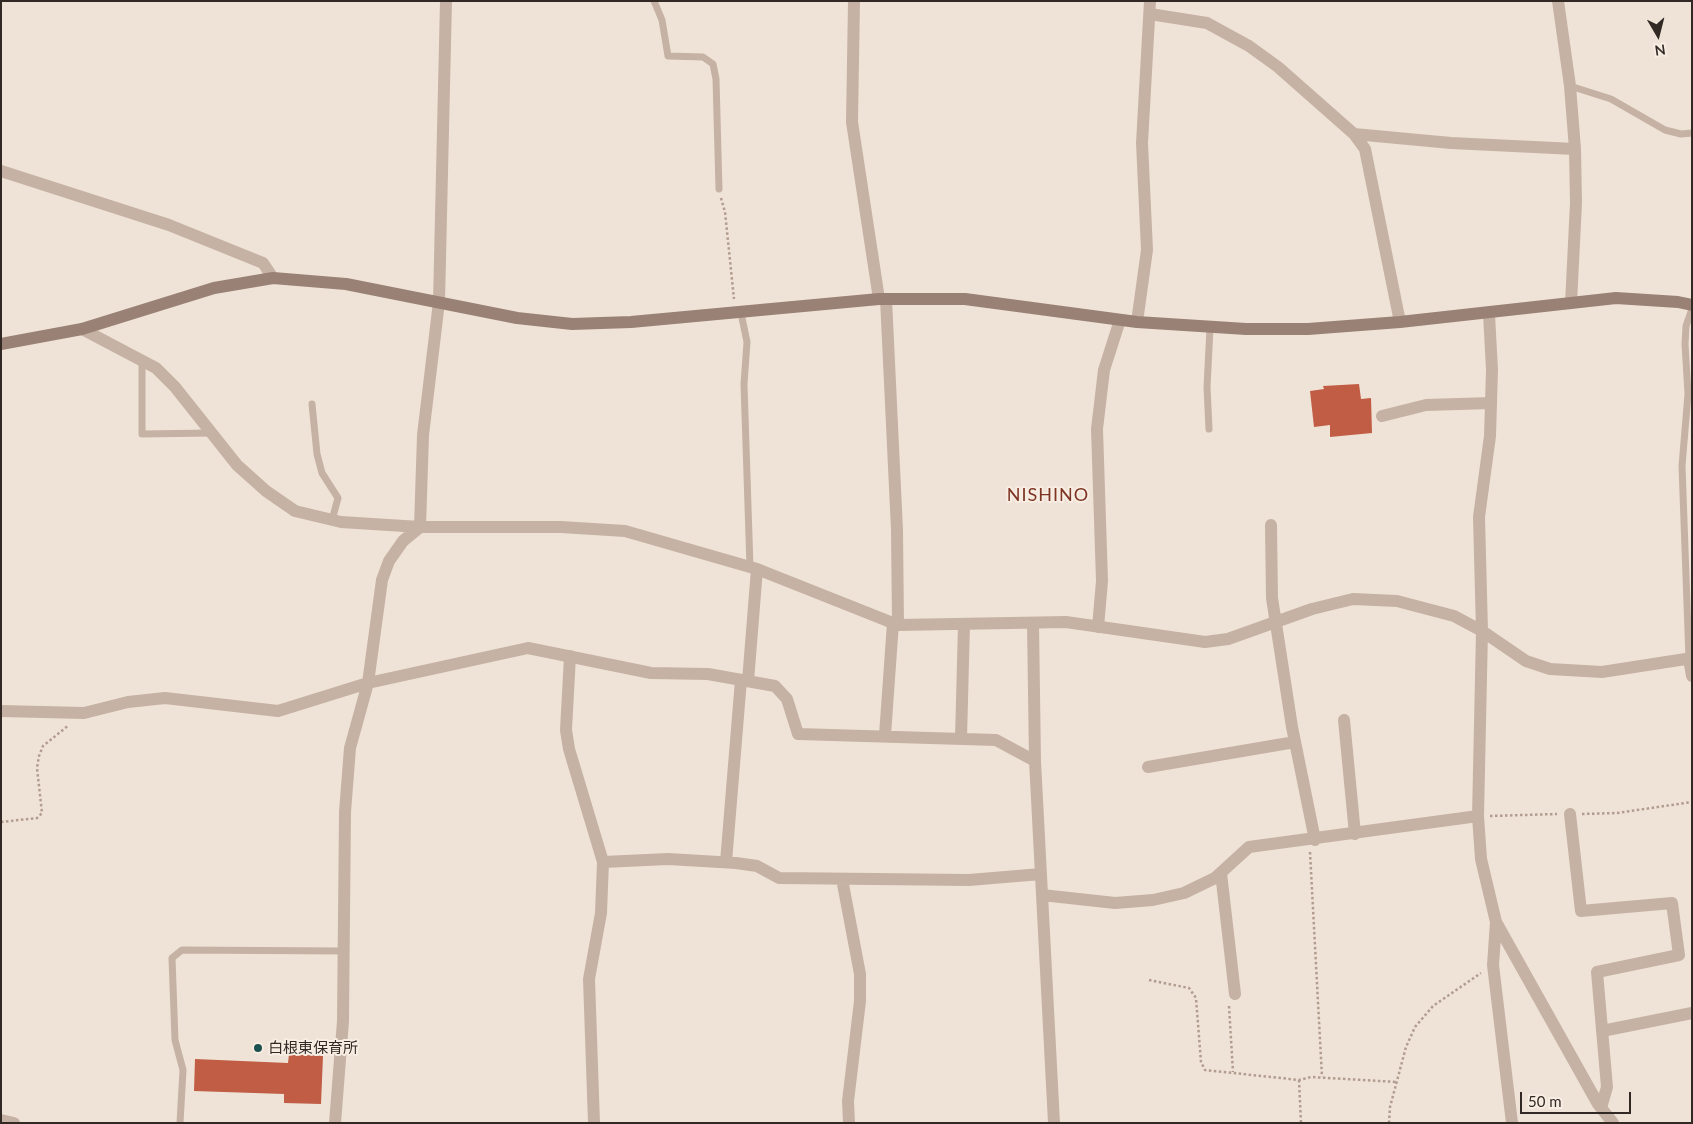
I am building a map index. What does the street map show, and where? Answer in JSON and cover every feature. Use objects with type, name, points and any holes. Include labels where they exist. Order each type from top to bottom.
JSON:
[{"type":"street","points":[[420,527],[423,434],[440,302],[446,1]]},
{"type":"street","points":[[854,1],[852,122],[883,299],[897,530],[895,624],[885,735]]},
{"type":"street","points":[[1558,1],[1570,86],[1575,149],[1576,203],[1571,303]]},
{"type":"street","points":[[1137,322],[1147,250],[1142,143],[1150,8],[1207,23],[1249,46],[1278,67],[1354,134],[1365,149],[1400,322]]},
{"type":"street","points":[[1354,134],[1450,143],[1575,149]]},
{"type":"street","points":[[1,171],[169,224],[263,263],[273,278]]},
{"type":"street","points":[[3,345],[82,329],[176,298],[214,288],[273,278],[346,284],[517,318],[572,324],[631,322],[883,299],[965,299],[1120,320],[1210,328],[1308,329],[1489,314],[1616,298],[1678,302],[1692,305]]},
{"type":"street","points":[[1489,314],[1492,338],[1490,436],[1479,517],[1482,631],[1478,816],[1481,860],[1496,922],[1601,1108],[1613,1123]]},
{"type":"street","points":[[1098,627],[1102,582],[1097,429],[1104,370],[1120,320]]},
{"type":"street","points":[[82,329],[156,368],[176,388],[237,465],[266,491],[295,511],[332,520],[420,527],[561,527],[625,531],[754,568],[895,624],[1066,622],[1205,642],[1228,639],[1312,609],[1353,599],[1388,600],[1454,616],[1482,631],[1526,661],[1550,669],[1602,672],[1690,658],[1692,676]]},
{"type":"street","points":[[1382,416],[1426,405],[1491,403]]},
{"type":"street","points":[[1271,525],[1272,598],[1312,840]]},
{"type":"street","points":[[335,1123],[343,1021],[346,782],[350,748],[368,684],[382,580],[389,561],[402,541],[420,527]]},
{"type":"street","points":[[726,862],[754,568]]},
{"type":"street","points":[[1033,623],[1035,761],[1054,1123]]},
{"type":"street","points":[[961,739],[964,624]]},
{"type":"street","points":[[1,711],[84,713],[128,702],[165,698],[278,711],[368,684],[528,648],[651,673],[708,674],[775,686],[787,699],[798,734],[885,735],[996,740],[1035,761]]},
{"type":"street","points":[[570,656],[566,730],[569,749],[603,862],[601,913],[589,979],[594,1123]]},
{"type":"street","points":[[1344,720],[1355,834]]},
{"type":"street","points":[[1148,767],[1295,742]]},
{"type":"street","points":[[1570,814],[1580,912],[1672,903],[1679,955],[1597,972],[1608,1087],[1601,1108]]},
{"type":"street","points":[[1042,895],[1115,903],[1153,900],[1184,893],[1215,878],[1249,847],[1312,840],[1478,816]]},
{"type":"street","points":[[603,862],[668,859],[726,862],[757,866],[779,878],[969,880],[1041,874]]},
{"type":"street","points":[[1221,872],[1235,994]]},
{"type":"street","points":[[842,879],[860,974],[860,1000],[848,1101],[850,1123]]},
{"type":"street","points":[[1496,922],[1493,965],[1512,1123]]},
{"type":"street","points":[[1602,1031],[1692,1014]]},
{"type":"street","points":[[1,1120],[14,1123]]},
{"type":"lane","points":[[654,1],[662,20],[668,56],[703,57],[713,64],[716,79],[719,189]]},
{"type":"lane","points":[[1570,86],[1611,99],[1665,130],[1681,134],[1692,133]]},
{"type":"lane","points":[[1690,658],[1682,466],[1688,394],[1686,335],[1692,309]]},
{"type":"lane","points":[[738,313],[747,342],[744,384],[754,568]]},
{"type":"lane","points":[[1209,430],[1210,328]]},
{"type":"lane","points":[[142,360],[142,434],[212,433]]},
{"type":"lane","points":[[312,404],[317,454],[322,473],[338,498],[332,520]]},
{"type":"lane","points":[[180,1123],[183,1070],[175,1040],[172,958],[182,950],[344,951]]},
{"type":"path","points":[[719,189],[725,212],[738,313]]},
{"type":"path","points":[[1,822],[37,818],[42,813],[37,768],[43,746],[84,713]]},
{"type":"path","points":[[1478,816],[1617,813],[1692,802]]},
{"type":"path","points":[[1312,840],[1322,1078]]},
{"type":"path","points":[[1388,1123],[1406,1047],[1415,1027],[1433,1006],[1493,965]]},
{"type":"path","points":[[1150,980],[1189,988],[1196,998],[1201,1062],[1205,1070],[1299,1080],[1311,1077],[1397,1082]]},
{"type":"path","points":[[1233,1072],[1230,999],[1235,994]]},
{"type":"path","points":[[1299,1080],[1301,1123]]},
{"type":"building","points":[[1359,384],[1361,399],[1371,398],[1372,433],[1330,437],[1330,425],[1314,427],[1310,391],[1324,389],[1323,386]]},
{"type":"building","points":[[289,1054],[323,1056],[321,1104],[284,1103],[284,1094],[194,1091],[195,1059],[288,1063]]},
{"type":"place","name":"白根東保育所","points":[[258,1048]]},
{"type":"district","name":"NISHINO","points":[[1048,495]]}]
